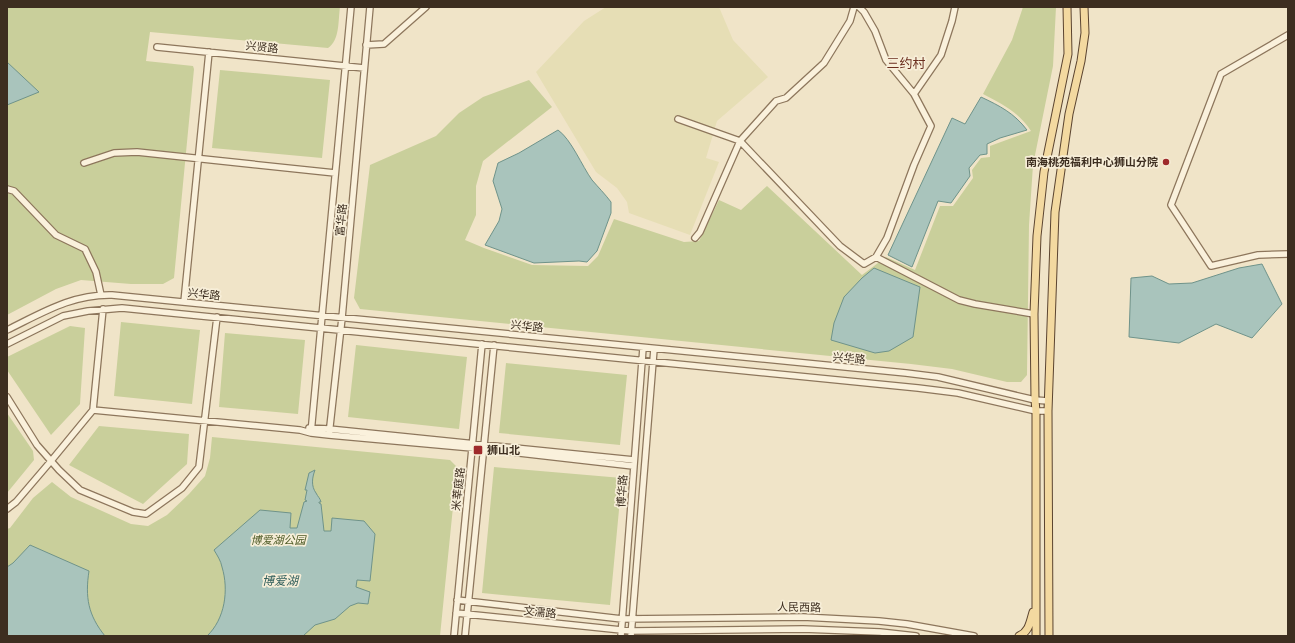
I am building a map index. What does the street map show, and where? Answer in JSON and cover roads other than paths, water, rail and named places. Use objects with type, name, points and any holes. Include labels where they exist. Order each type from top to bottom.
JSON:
[{"type":"main road","points":[[1036,636],[1036,411],[1034,314],[1037,236],[1044,172],[1068,54],[1067,7]]},
{"type":"main road","points":[[1049,636],[1048,401],[1055,212],[1069,114],[1082,61],[1085,33],[1084,7]]},
{"type":"main road","points":[[1019,636],[1026,632],[1029,628],[1036,602]]},
{"type":"main road","points":[[1049,622],[1054,636]]},
{"type":"street","name":"富华路","points":[[311,430],[322,328],[351,7]]},
{"type":"street","name":"富华路","points":[[329,435],[341,330],[370,7]]},
{"type":"street","points":[[366,45],[384,44],[426,7]]},
{"type":"street","points":[[695,238],[700,232],[740,141],[776,101],[786,98],[824,63],[850,21],[854,7]]},
{"type":"street","points":[[678,120],[740,141],[840,246],[864,264],[876,257],[888,238],[914,165],[931,126],[914,94],[886,60],[875,30],[864,12],[859,7]]},
{"type":"street","points":[[914,94],[941,55],[952,22],[955,7]]},
{"type":"street","points":[[1288,35],[1221,74],[1171,205],[1211,266],[1258,254],[1288,254]]},
{"type":"street","name":"兴贤路","points":[[157,47],[364,68]]},
{"type":"street","points":[[184,302],[209,52]]},
{"type":"street","points":[[84,163],[114,153],[137,152],[335,173]]},
{"type":"street","points":[[7,189],[14,191],[56,234],[85,249],[96,272],[101,295]]},
{"type":"street","points":[[876,257],[959,300],[1034,314]]},
{"type":"street","name":"兴华路","points":[[7,330],[60,304],[74,299],[101,295],[938,377],[1035,400],[1048,401]]},
{"type":"street","name":"兴华路","points":[[7,344],[63,316],[103,309],[122,308],[494,345],[653,363],[952,392],[1036,411],[1048,411]]},
{"type":"street","points":[[7,509],[16,502],[93,410],[103,309]]},
{"type":"street","points":[[7,397],[37,445],[59,470],[80,490],[133,512],[146,514],[182,488],[199,467],[217,317]]},
{"type":"street","name":"米莘庭路","points":[[454,636],[482,344]]},
{"type":"street","name":"米莘庭路","points":[[465,636],[494,345]]},
{"type":"street","name":"博华路","points":[[621,633],[643,348]]},
{"type":"street","name":"博华路","points":[[631,634],[654,349]]},
{"type":"street","points":[[93,410],[300,430],[329,429],[472,446]]},
{"type":"street","points":[[311,430],[329,435],[484,447],[634,463]]},
{"type":"street","name":"文濡路","points":[[457,600],[622,619]]},
{"type":"street","name":"文濡路","points":[[456,613],[631,634],[803,628],[880,632],[916,636]]},
{"type":"street","name":"人民西路","points":[[622,619],[803,616],[907,624],[974,636]]},
{"type":"water","points":[[7,62],[39,92],[7,105]]},
{"type":"water","points":[[981,97],[1006,110],[1027,130],[1000,138],[987,144],[987,154],[980,155],[969,168],[970,176],[951,203],[938,201],[912,267],[888,255],[952,118],[965,124]]},
{"type":"water","points":[[558,130],[572,146],[592,180],[611,202],[611,213],[597,251],[587,262],[534,263],[485,245],[499,221],[502,209],[493,181],[498,163],[519,153]]},
{"type":"water","points":[[1262,264],[1282,304],[1252,338],[1216,324],[1179,343],[1129,337],[1131,278],[1152,276],[1169,284],[1192,283],[1239,268]]},
{"type":"water","points":[[874,268],[920,287],[913,337],[889,351],[875,353],[831,340],[834,323],[844,297]]},
{"type":"water","name":"博爱湖","points":[[315,470],[313,485],[314,490],[321,502],[319,503],[321,504],[324,531],[331,531],[332,518],[364,521],[375,534],[370,581],[357,580],[356,587],[370,592],[368,604],[358,603],[350,606],[335,619],[315,625],[303,636],[207,636],[213,629],[222,613],[225,594],[224,576],[219,558],[214,550],[260,510],[291,513],[290,528],[297,528],[304,502],[307,501],[305,500],[307,490],[305,490],[309,473]]},
{"type":"water","points":[[30,545],[89,571],[87,589],[89,605],[95,621],[105,636],[7,636],[7,567],[13,563]]},
{"type":"place","name":"南海桃苑福利中心狮山分院","points":[[1166,162]]},
{"type":"place","name":"狮山北","points":[[478,450]]},
{"type":"district","name":"三约村","points":[[906,63]]},
{"type":"park label","name":"博爱湖公园","points":[[278,540]]}]
